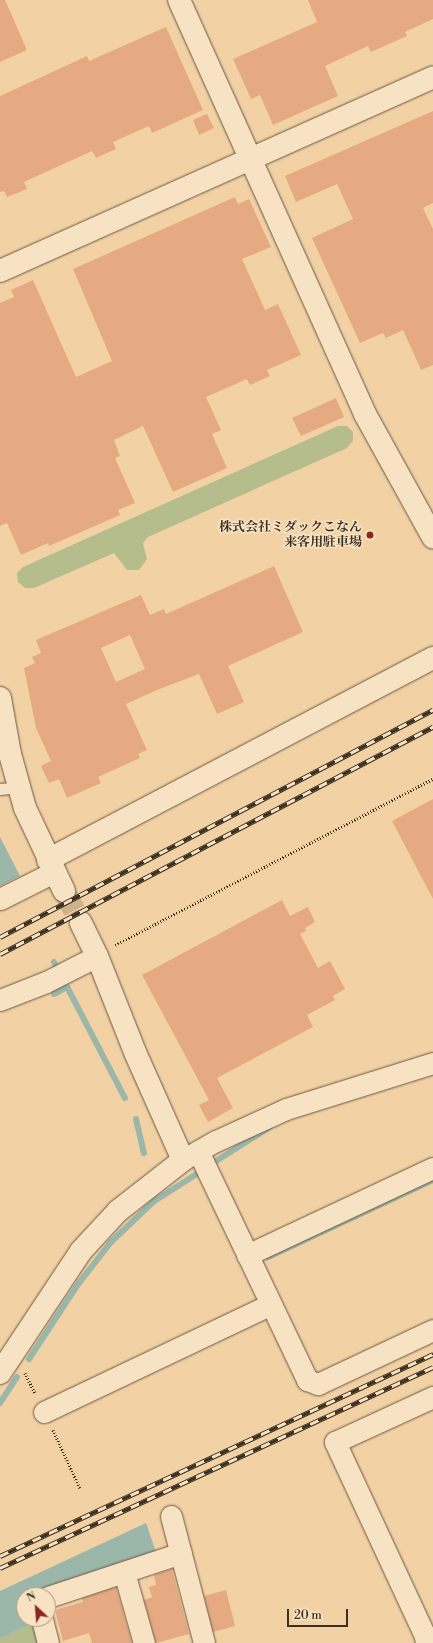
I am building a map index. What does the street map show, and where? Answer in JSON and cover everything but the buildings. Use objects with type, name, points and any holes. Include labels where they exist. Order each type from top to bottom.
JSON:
[{"type":"street","points":[[179,0],[365,414],[433,537]]},
{"type":"street","points":[[0,271],[433,77]]},
{"type":"street","points":[[0,899],[51,866],[433,658]]},
{"type":"street","points":[[0,698],[9,788],[32,828],[64,891]]},
{"type":"street","points":[[81,923],[97,956],[134,1052],[191,1156],[248,1255],[306,1380],[318,1384],[433,1330]]},
{"type":"street","points":[[0,1000],[46,982],[97,956]]},
{"type":"street","points":[[0,1373],[65,1273],[99,1231],[139,1192],[191,1156],[286,1109],[433,1063]]},
{"type":"street","points":[[248,1255],[433,1168]]},
{"type":"street","points":[[44,1412],[271,1304]]},
{"type":"street","points":[[428,1637],[335,1442],[433,1397]]},
{"type":"street","points":[[171,1516],[204,1643]]},
{"type":"street","points":[[56,1594],[181,1553]]},
{"type":"street","points":[[124,1572],[144,1643]]},
{"type":"street","points":[[44,1627],[48,1643]]},
{"type":"path","points":[[97,956],[433,779]]},
{"type":"green space","points":[[338,426],[347,426],[353,432],[353,441],[347,448],[148,537],[143,543],[147,559],[139,570],[127,570],[114,553],[34,588],[25,588],[18,582],[17,573],[23,567]]},
{"type":"green space","points":[[25,1627],[34,1627],[39,1643],[0,1643],[0,1639]]},
{"type":"shaded area","points":[[0,837],[20,876],[0,886]]},
{"type":"shaded area","points":[[146,1523],[156,1552],[49,1587],[16,1587],[16,1627],[25,1627],[0,1639],[0,1591]]},
{"type":"waterway","points":[[54,962],[57,968]]},
{"type":"waterway","points":[[64,981],[125,1098]]},
{"type":"waterway","points":[[54,994],[67,987]]},
{"type":"waterway","points":[[136,1119],[144,1153]]},
{"type":"waterway","points":[[213,1163],[270,1127]]},
{"type":"waterway","points":[[29,1359],[79,1283],[111,1242],[153,1202],[200,1172]]},
{"type":"waterway","points":[[268,1257],[433,1180]]},
{"type":"waterway","points":[[0,1403],[17,1377]]},
{"type":"tunnel","points":[[64,891],[81,923]]},
{"type":"railway","points":[[0,937],[433,710]]},
{"type":"railway","points":[[0,954],[433,727]]},
{"type":"railway","points":[[0,1556],[433,1354]]},
{"type":"railway","points":[[0,1568],[433,1367]]},
{"type":"place","name":"株式会社ミダックこなん 来客用駐車場","points":[[370,535]]}]
